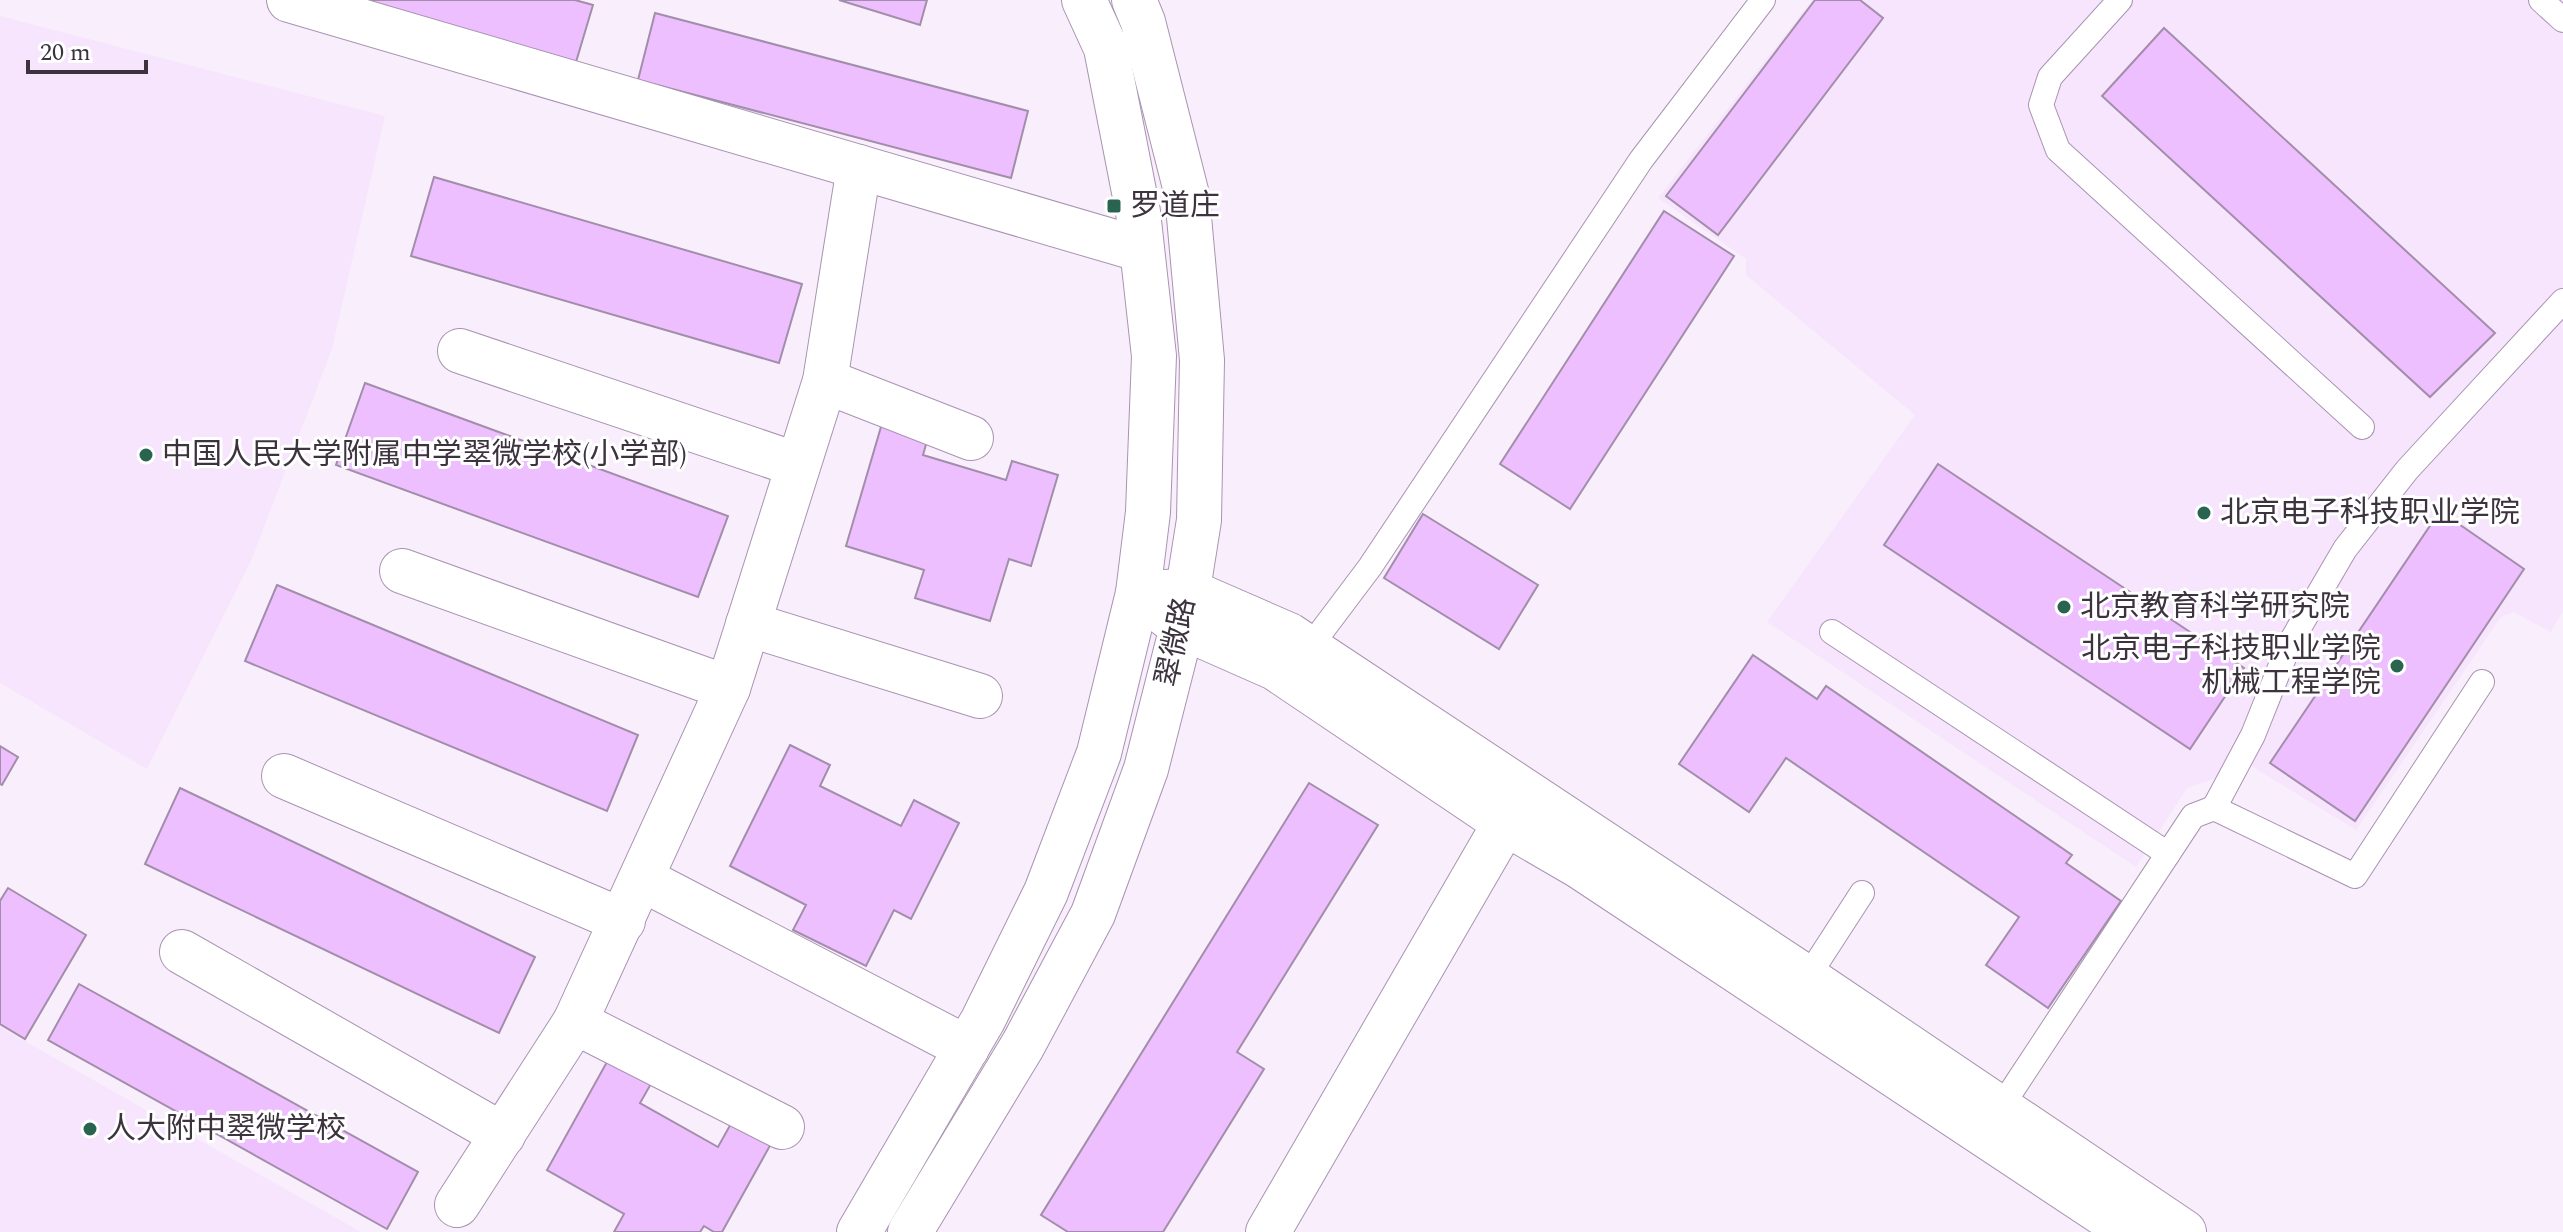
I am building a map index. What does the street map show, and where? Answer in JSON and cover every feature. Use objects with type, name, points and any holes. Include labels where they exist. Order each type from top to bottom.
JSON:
[{"type":"street","points":[[289,0],[1142,250]]},
{"type":"street","name":"翠微路","points":[[859,1232],[967,1048],[1046,892],[1094,767],[1138,593],[1148,512],[1154,356],[1138,212],[1106,48],[1084,0]]},
{"type":"street","name":"翠微路","points":[[910,1232],[1023,1045],[1093,914],[1146,769],[1185,609],[1199,520],[1202,360],[1187,195],[1143,22],[1134,0]]},
{"type":"street","points":[[457,1205],[575,1022],[728,688],[825,381],[859,167]]},
{"type":"street","points":[[460,351],[798,465]]},
{"type":"street","points":[[825,381],[971,438]]},
{"type":"street","points":[[402,571],[728,688]]},
{"type":"street","points":[[1138,593],[1185,609],[1289,635],[1516,807],[1579,866],[2131,1232]]},
{"type":"street","points":[[1185,609],[1275,668],[1807,978],[2184,1232]]},
{"type":"street","points":[[748,624],[980,696]]},
{"type":"street","points":[[284,776],[623,921]]},
{"type":"street","points":[[1268,1232],[1516,807]]},
{"type":"street","points":[[642,879],[967,1048]]},
{"type":"street","points":[[182,952],[503,1135]]},
{"type":"street","points":[[575,1022],[782,1127]]},
{"type":"lane","points":[[1309,648],[1370,567],[1641,160],[1763,0]]},
{"type":"lane","points":[[2120,0],[2050,77],[2041,105],[2058,150],[2362,427]]},
{"type":"lane","points":[[2541,0],[2563,20]]},
{"type":"lane","points":[[2001,1107],[2193,816],[2214,808],[2253,735],[2289,645],[2345,549],[2407,470],[2563,301]]},
{"type":"lane","points":[[1832,632],[2168,854]]},
{"type":"lane","points":[[2214,808],[2355,876],[2482,682]]},
{"type":"lane","points":[[1807,978],[1862,893]]},
{"type":"shaded area","name":"北京电子科技职业学院","points":[[1812,0],[2563,0],[2563,611],[2551,632],[2513,612],[2501,617],[2356,830],[2251,766],[2187,788],[2136,867],[1767,622],[1915,415],[1746,275],[1746,259],[1658,198]]},
{"type":"shaded area","name":"中国人民大学附属中学翠微学校(小学部)","points":[[0,16],[385,116],[332,349],[251,561],[147,769],[0,683]]},
{"type":"shaded area","name":"人大附中翠微学校","points":[[0,1027],[361,1232],[0,1232]]},
{"type":"building","points":[[365,0],[575,0],[593,5],[576,62]]},
{"type":"building","points":[[839,0],[927,0],[920,25]]},
{"type":"building","points":[[1815,0],[1860,0],[1883,18],[1718,235],[1666,196]]},
{"type":"building","points":[[655,13],[1028,111],[1011,178],[638,80]]},
{"type":"building","points":[[2164,28],[2495,333],[2430,397],[2102,96]]},
{"type":"building","points":[[434,177],[802,284],[779,363],[411,256]]},
{"type":"building","points":[[1664,211],[1734,256],[1570,509],[1500,464]]},
{"type":"building","points":[[365,383],[728,516],[698,597],[336,465]]},
{"type":"building","points":[[883,420],[929,434],[923,455],[1006,480],[1012,461],[1058,475],[1031,566],[1009,559],[990,621],[915,598],[924,570],[846,546]]},
{"type":"building","name":"北京教育科学研究院","points":[[1938,464],[2244,668],[2190,749],[1884,545]]},
{"type":"building","name":"北京电子科技职业学院 机械工程学院","points":[[2440,511],[2524,569],[2355,821],[2270,763]]},
{"type":"building","points":[[1423,514],[1538,585],[1499,649],[1384,578]]},
{"type":"building","points":[[277,585],[638,735],[607,811],[245,661]]},
{"type":"building","points":[[1753,655],[1817,699],[1826,686],[2072,855],[2066,863],[2121,901],[2048,1008],[1986,965],[2019,917],[1786,758],[1749,812],[1679,764]]},
{"type":"building","points":[[790,745],[830,765],[820,786],[901,826],[914,800],[959,823],[911,919],[894,910],[866,966],[793,930],[806,905],[730,866]]},
{"type":"building","points":[[0,746],[18,757],[2,785],[0,784]]},
{"type":"building","points":[[1309,783],[1378,825],[1237,1052],[1264,1069],[1163,1232],[1068,1232],[1041,1215]]},
{"type":"building","points":[[180,788],[535,957],[499,1033],[145,864]]},
{"type":"building","points":[[8,888],[86,935],[25,1039],[0,1024],[0,901]]},
{"type":"building","points":[[79,984],[418,1172],[387,1229],[48,1040]]},
{"type":"building","points":[[613,1051],[656,1075],[640,1103],[718,1147],[733,1120],[772,1142],[722,1232],[714,1232],[704,1226],[700,1232],[614,1232],[624,1214],[547,1170]]},
{"type":"place","name":"罗道庄","points":[[1114,206]]},
{"type":"place","name":"中国人民大学附属中学翠微学校(小学部)","points":[[146,455]]},
{"type":"place","name":"北京电子科技职业学院","points":[[2204,513]]},
{"type":"place","name":"北京教育科学研究院","points":[[2064,607]]},
{"type":"place","name":"北京电子科技职业学院 机械工程学院","points":[[2397,666]]},
{"type":"place","name":"人大附中翠微学校","points":[[90,1129]]}]
